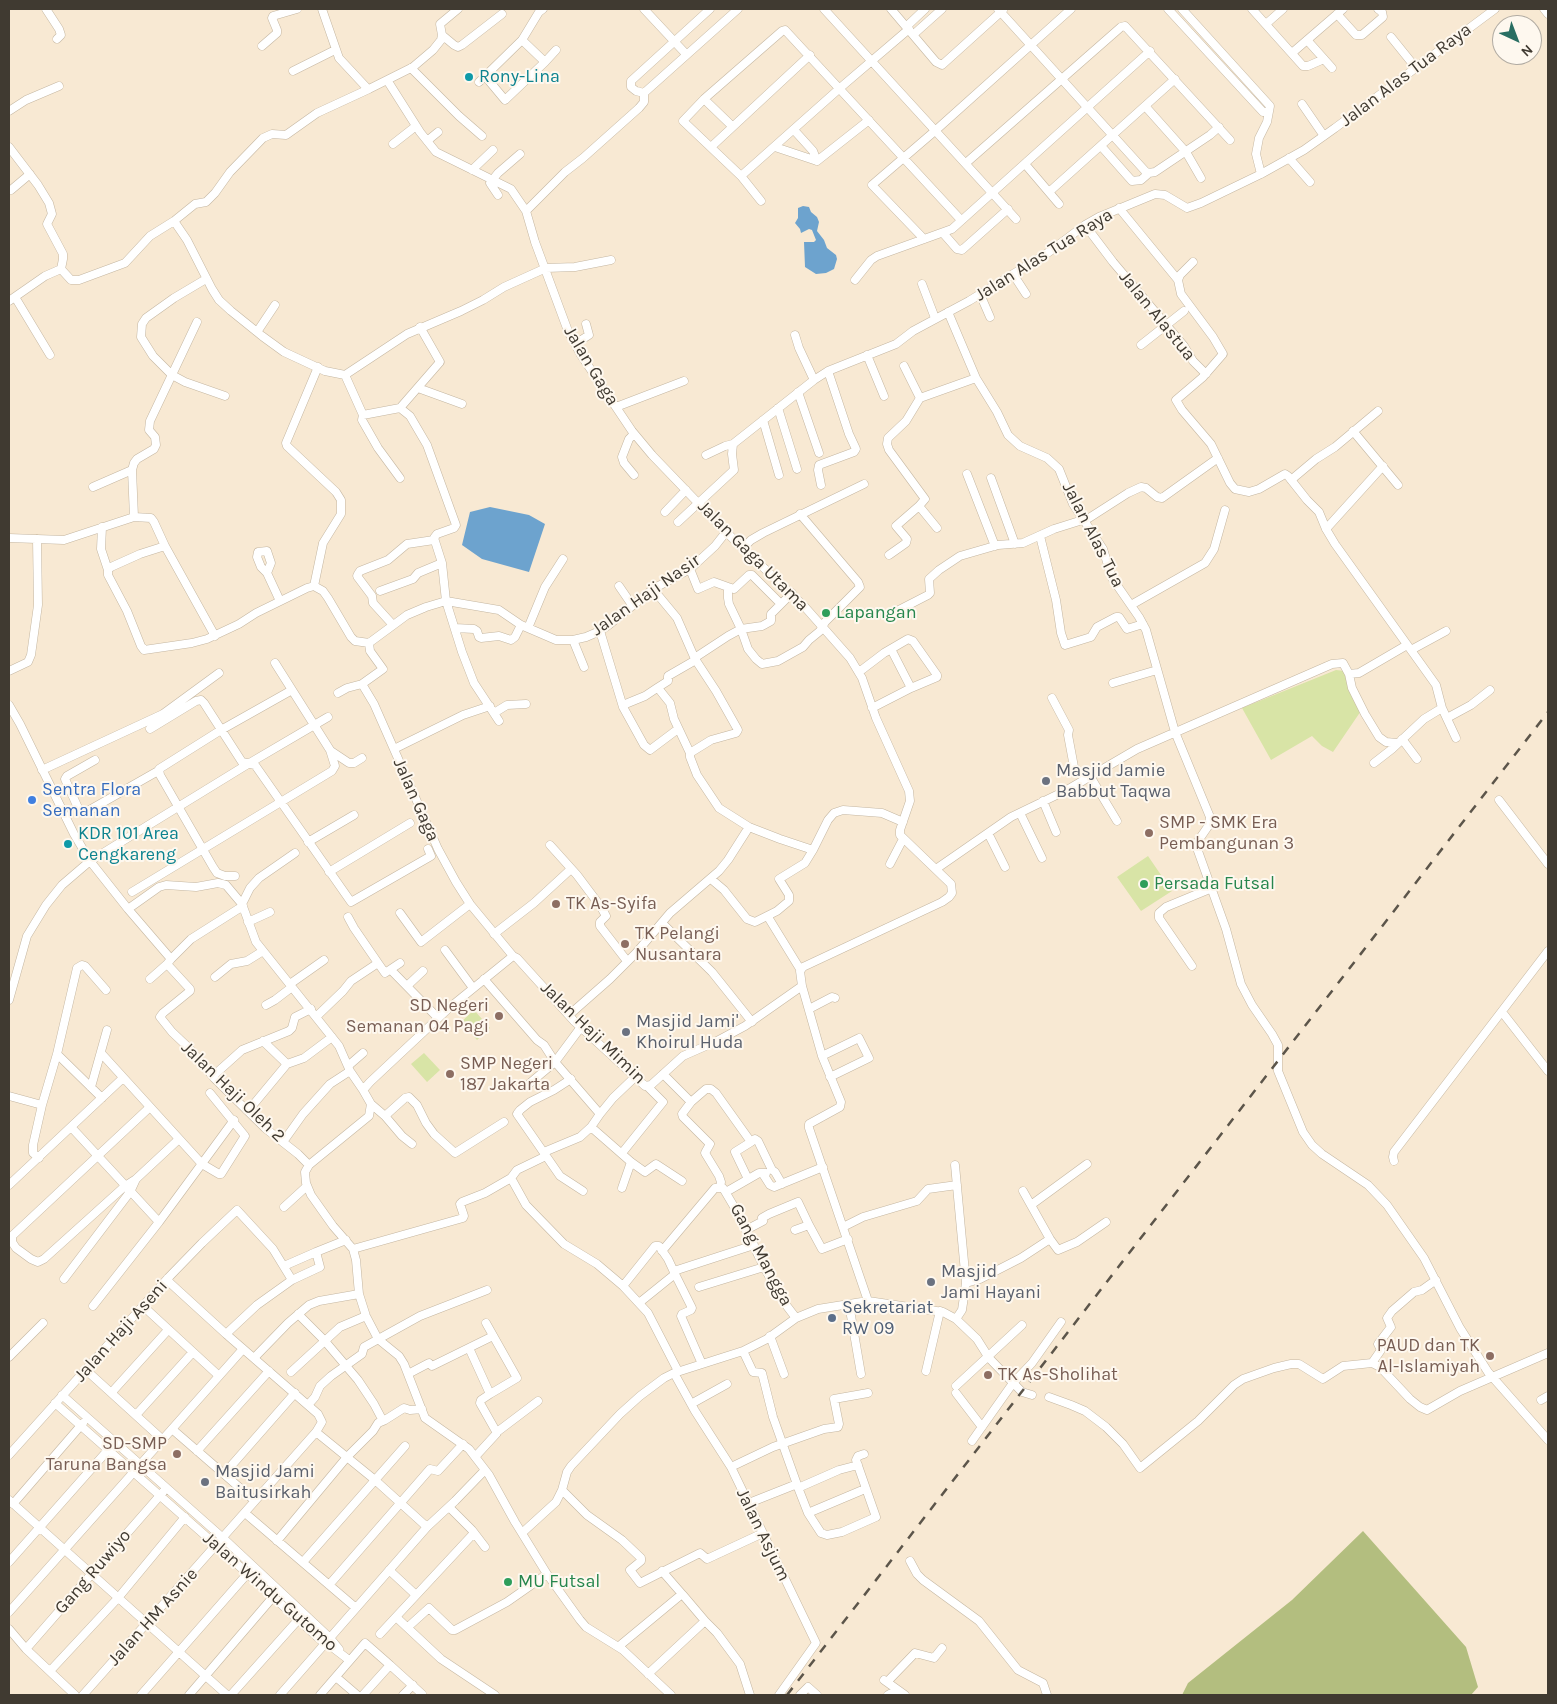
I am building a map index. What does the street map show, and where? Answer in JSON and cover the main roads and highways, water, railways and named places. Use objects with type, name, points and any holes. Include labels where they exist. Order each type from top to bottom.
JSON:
[{"type":"water","points":[[803,206],[809,207],[811,212],[817,217],[819,222],[817,231],[827,248],[836,255],[837,259],[834,269],[826,273],[816,274],[805,267],[804,242],[814,242],[816,240],[812,230],[809,229],[801,233],[795,223],[798,218],[798,208]]},
{"type":"water","points":[[490,507],[529,515],[545,524],[529,572],[482,559],[462,545],[470,512]]},
{"type":"railway","points":[[787,1695],[1548,712]]},
{"type":"place","name":"Rony-Lina","points":[[469,77]]},
{"type":"place","name":"Lapangan","points":[[826,613]]},
{"type":"place","name":"Masjid Jamie Babbut Taqwa","points":[[1046,781]]},
{"type":"place","name":"Sentra Flora Semanan","points":[[32,800]]},
{"type":"place","name":"SMP - SMK Era Pembangunan 3","points":[[1149,833]]},
{"type":"place","name":"KDR 101 Area Cengkareng","points":[[68,844]]},
{"type":"place","name":"Persada Futsal","points":[[1144,884]]},
{"type":"place","name":"TK As-Syifa","points":[[556,904]]},
{"type":"place","name":"TK Pelangi Nusantara","points":[[625,944]]},
{"type":"place","name":"SD Negeri Semanan 04 Pagi","points":[[499,1016]]},
{"type":"place","name":"Masjid Jami' Khoirul Huda","points":[[626,1032]]},
{"type":"place","name":"SMP Negeri 187 Jakarta","points":[[450,1074]]},
{"type":"place","name":"Masjid Jami Hayani","points":[[931,1282]]},
{"type":"place","name":"Sekretariat RW 09","points":[[832,1318]]},
{"type":"place","name":"PAUD dan TK Al-Islamiyah","points":[[1490,1356]]},
{"type":"place","name":"TK As-Sholihat","points":[[988,1375]]},
{"type":"place","name":"SD-SMP Taruna Bangsa","points":[[177,1454]]},
{"type":"place","name":"Masjid Jami Baitusirkah","points":[[205,1482]]},
{"type":"place","name":"MU Futsal","points":[[508,1582]]}]
